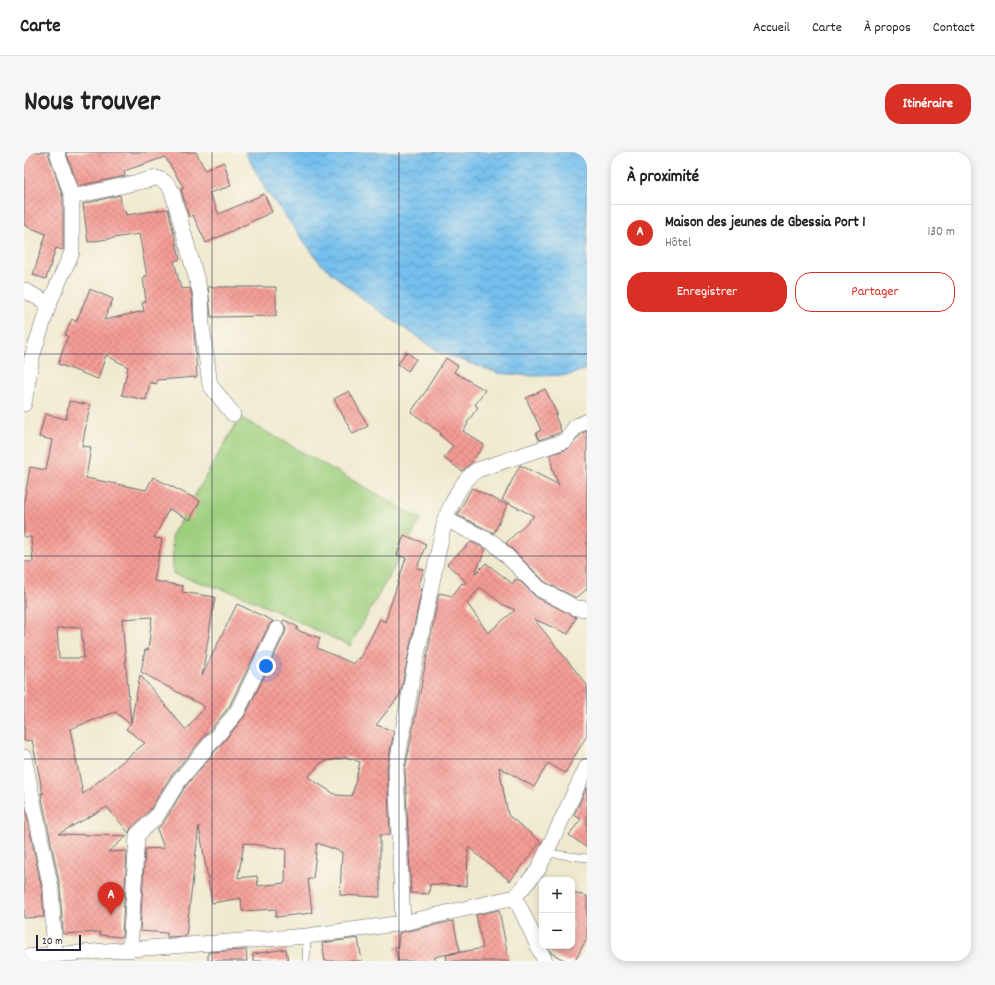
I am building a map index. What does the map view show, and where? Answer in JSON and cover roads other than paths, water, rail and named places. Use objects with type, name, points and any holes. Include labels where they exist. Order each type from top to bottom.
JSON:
[{"type":"street","points":[[24,404],[32,357],[49,304],[72,252],[72,197],[57,152]]},
{"type":"street","points":[[72,197],[156,178],[163,180],[168,184],[172,191],[201,295],[202,325],[210,385],[233,414]]},
{"type":"street","points":[[24,290],[49,304]]},
{"type":"street","points":[[403,923],[396,769],[413,674],[445,519],[459,487],[467,478],[478,470],[565,440],[576,426],[587,421]]},
{"type":"street","points":[[445,519],[494,543],[540,589],[576,608],[587,609]]},
{"type":"street","points":[[130,950],[137,835],[156,817],[178,782],[237,712],[277,629]]},
{"type":"street","points":[[24,757],[50,889],[55,954]]},
{"type":"street","points":[[24,957],[55,954],[86,957],[130,950],[307,936],[403,923],[515,897],[538,870],[587,766]]},
{"type":"street","points":[[515,897],[545,961]]},
{"type":"lane","points":[[546,853],[587,858]]},
{"type":"lane","points":[[306,961],[307,936]]},
{"type":"water","points":[[245,152],[587,152],[587,369],[569,375],[534,376],[498,373],[441,353],[365,301],[321,264],[265,189]]},
{"type":"place","name":"Maison des jeunes de Gbessia Port 1","points":[[111,915]]}]
